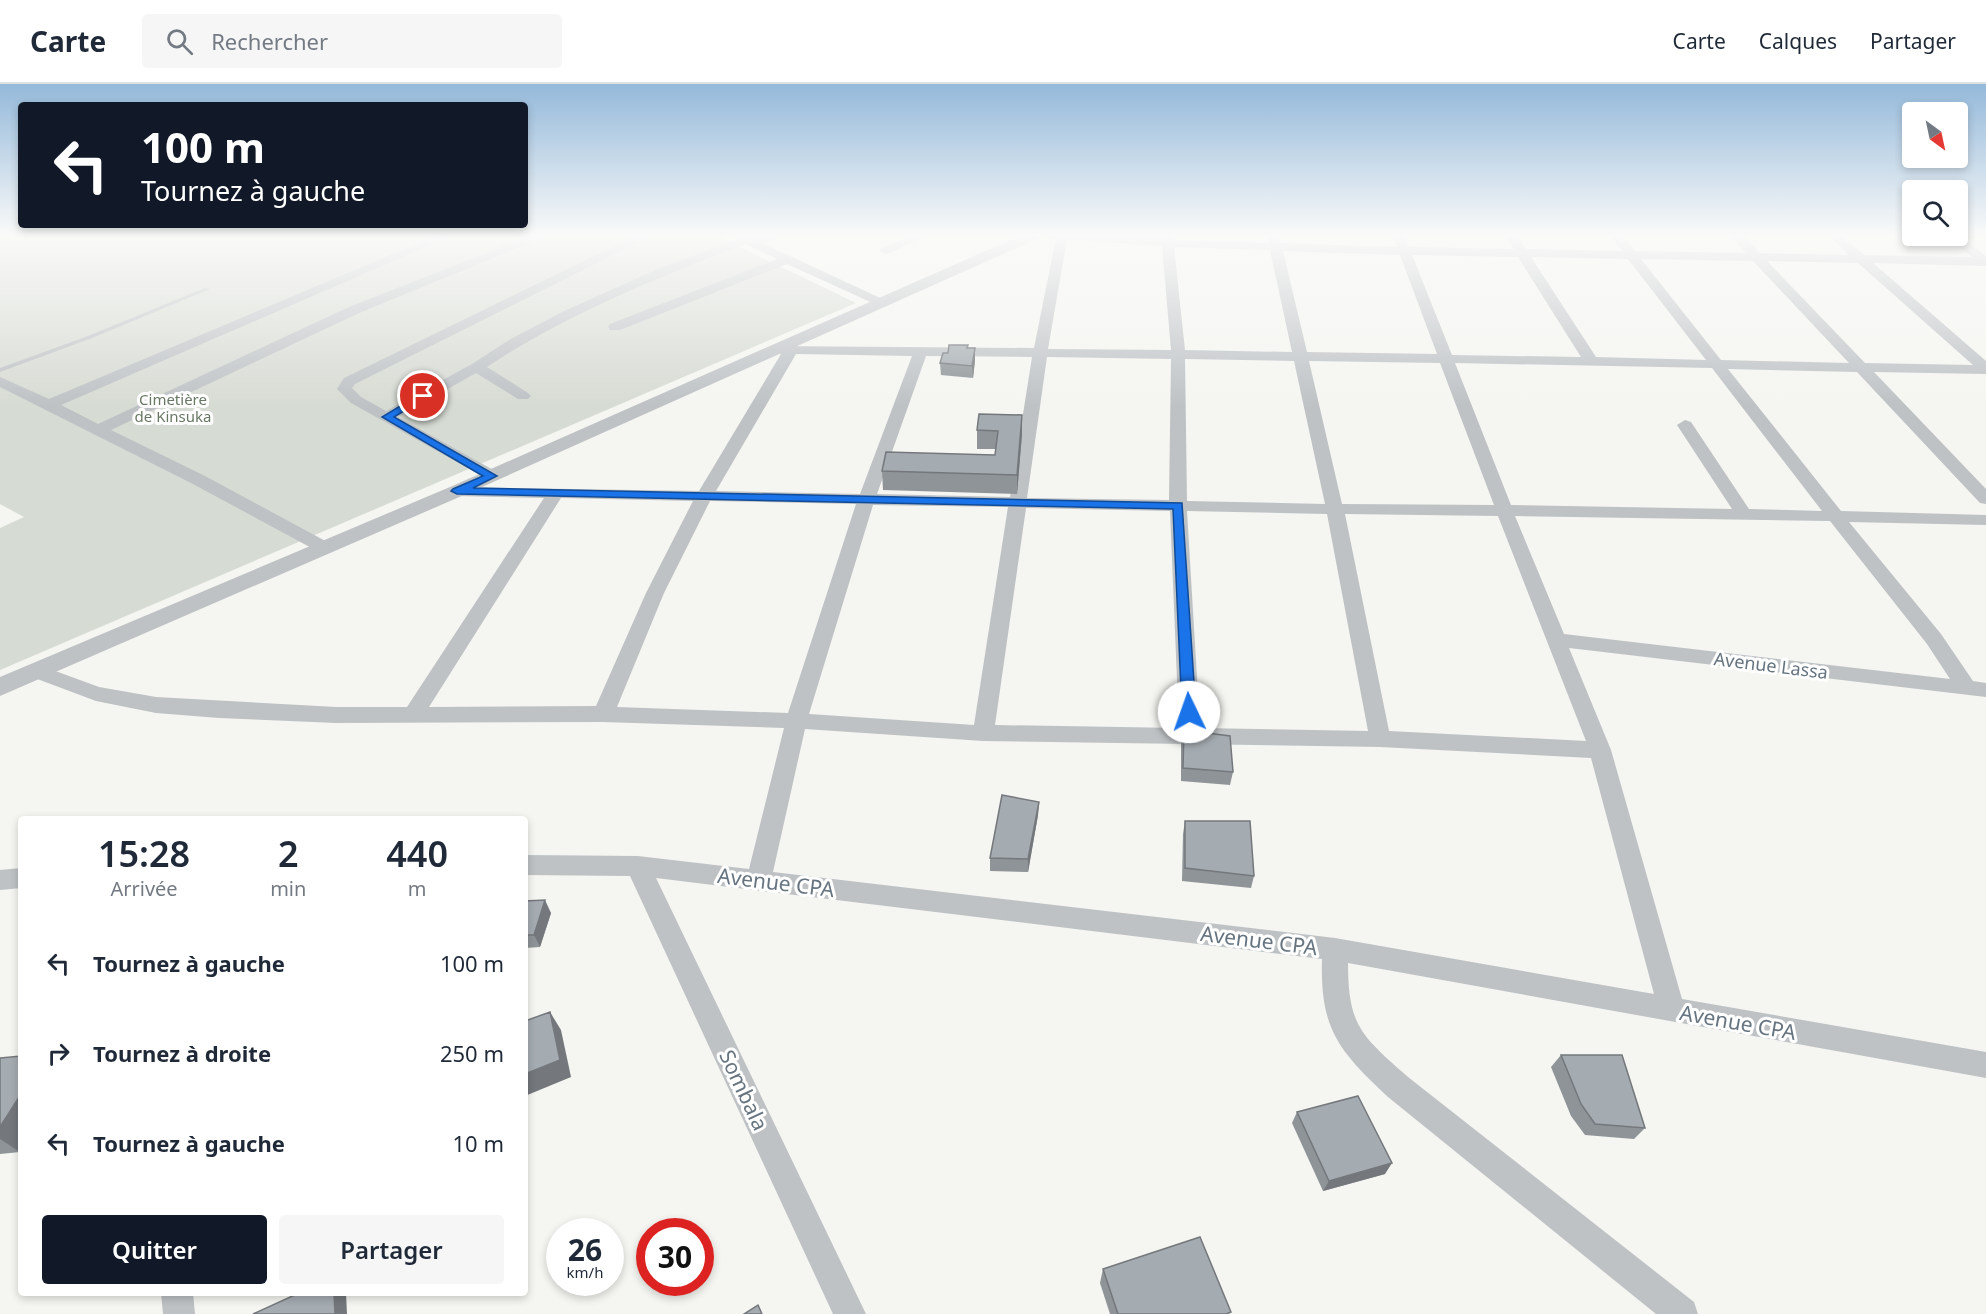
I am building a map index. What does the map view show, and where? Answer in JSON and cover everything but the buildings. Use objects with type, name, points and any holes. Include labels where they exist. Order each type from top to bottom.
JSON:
[{"type":"street","points":[[49,405],[315,291]]},
{"type":"street","points":[[98,430],[354,309],[399,291]]},
{"type":"street","points":[[491,476],[356,400],[344,389],[349,381],[532,291]]},
{"type":"street","points":[[387,417],[477,367],[514,343],[619,291]]},
{"type":"street","points":[[615,327],[706,291]]},
{"type":"street","points":[[859,291],[882,302]]},
{"type":"street","points":[[0,687],[782,350],[906,291]]},
{"type":"street","points":[[983,733],[1048,291]]},
{"type":"street","points":[[1172,291],[1178,354],[1178,505],[1190,735]]},
{"type":"street","points":[[1285,291],[1335,509],[1380,739]]},
{"type":"street","points":[[1420,291],[1600,750],[1672,1010]]},
{"type":"street","points":[[1546,291],[1592,363]]},
{"type":"street","points":[[1659,291],[1836,517],[1976,689]]},
{"type":"street","points":[[1790,291],[1986,500]]},
{"type":"street","points":[[1899,291],[1986,369]]},
{"type":"street","points":[[782,350],[1178,354],[1446,361],[1986,369]]},
{"type":"street","points":[[603,714],[654,593],[782,350]]},
{"type":"street","points":[[759,880],[796,721],[866,500],[921,351]]},
{"type":"street","points":[[477,367],[523,396]]},
{"type":"street","points":[[0,381],[199,480],[325,548]]},
{"type":"street","points":[[1684,424],[1744,514]]},
{"type":"street","points":[[457,491],[1986,520]]},
{"type":"street","points":[[413,715],[556,493]]},
{"type":"street","name":"Avenue Lassa","points":[[1556,640],[1976,689]]},
{"type":"street","points":[[39,672],[96,694],[156,705],[336,715],[603,714],[796,721],[983,733],[1380,739],[1600,750]]},
{"type":"street","name":"Avenue CPA","points":[[528,865],[638,866],[1335,949],[1986,1065]]},
{"type":"street","name":"Sombala","points":[[638,866],[850,1314]]},
{"type":"street","points":[[1335,949],[1336,1003],[1347,1036],[1364,1055],[1398,1087],[1682,1314]]},
{"type":"street","points":[[177,1296],[179,1314]]},
{"type":"lane","points":[[0,370],[204,291]]},
{"type":"green space","name":"Cimetière de Kinsuka","points":[[0,291],[832,291],[856,303],[0,670],[0,528],[24,517],[0,504]]},
{"type":"route","points":[[423,396],[387,417],[491,476],[457,491],[1178,505],[1189,712]]}]
